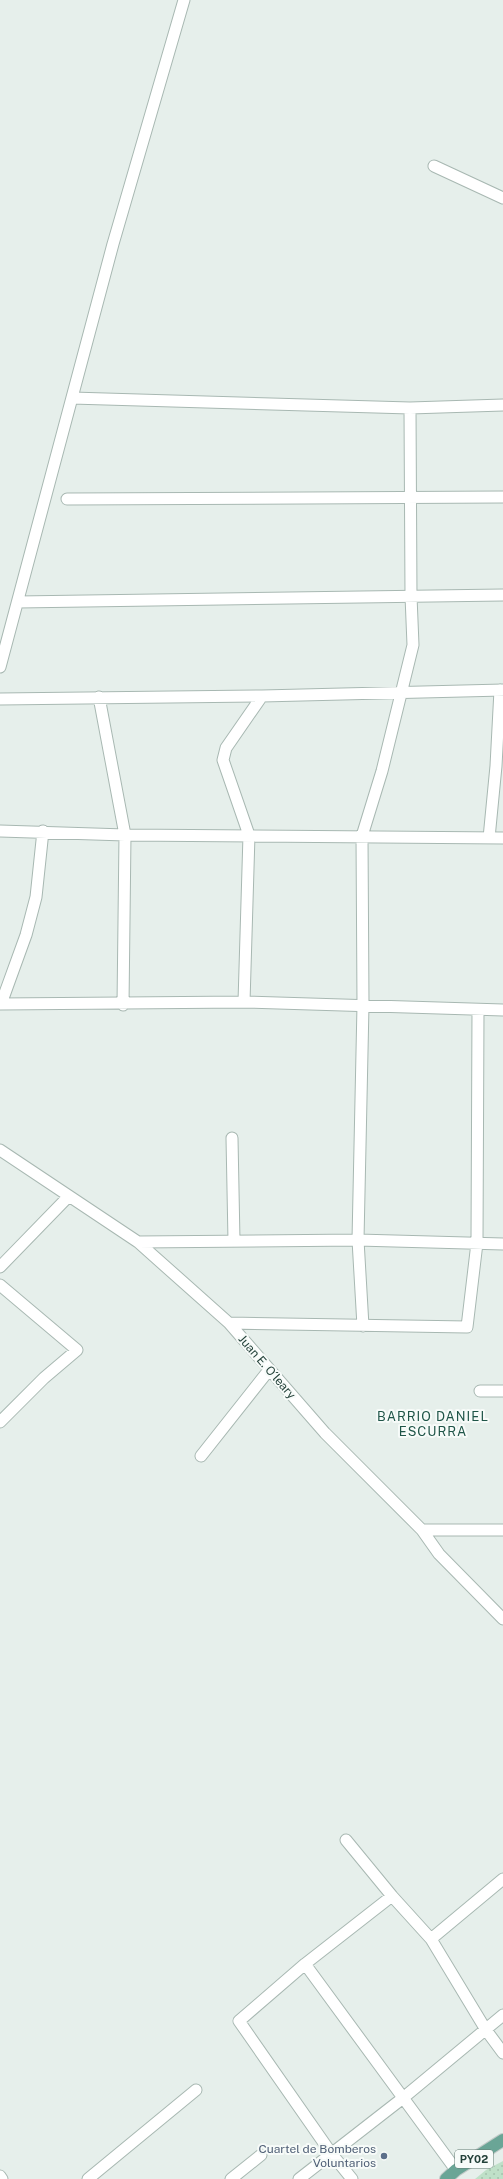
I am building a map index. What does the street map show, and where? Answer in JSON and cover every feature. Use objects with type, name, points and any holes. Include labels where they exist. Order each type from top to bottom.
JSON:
[{"type":"main road","name":"PY02","points":[[446,2179],[456,2170],[503,2140]]},
{"type":"street","points":[[0,667],[113,244],[184,0]]},
{"type":"street","points":[[434,166],[503,198]]},
{"type":"street","points":[[72,398],[410,408],[503,405]]},
{"type":"street","points":[[363,1326],[358,1240],[363,1005],[362,836],[402,692],[413,645],[411,596],[410,408]]},
{"type":"street","points":[[67,498],[503,497]]},
{"type":"street","points":[[18,602],[503,595]]},
{"type":"street","points":[[0,699],[262,696],[501,690],[489,838]]},
{"type":"street","points":[[244,1002],[249,835],[223,760],[226,748],[262,696]]},
{"type":"street","points":[[99,697],[125,835],[124,1005]]},
{"type":"street","points":[[0,832],[125,835],[503,838]]},
{"type":"street","points":[[43,832],[36,897],[26,935],[0,1004],[124,1005],[244,1002],[503,1010]]},
{"type":"street","points":[[229,1323],[468,1327],[477,1243],[478,1010]]},
{"type":"street","points":[[232,1138],[234,1240]]},
{"type":"street","name":"Juan E. O´leary","points":[[0,1150],[68,1197],[138,1242],[229,1323],[325,1433],[422,1530],[439,1554],[503,1619]]},
{"type":"street","points":[[0,1267],[68,1197]]},
{"type":"street","points":[[138,1242],[358,1240],[503,1244]]},
{"type":"street","points":[[0,1285],[77,1350],[44,1378],[0,1422]]},
{"type":"street","points":[[201,1456],[269,1370]]},
{"type":"street","points":[[480,1391],[503,1391]]},
{"type":"street","points":[[422,1530],[503,1530]]},
{"type":"street","points":[[346,1840],[430,1939],[486,2030],[503,2053]]},
{"type":"street","points":[[430,1939],[503,1880]]},
{"type":"street","points":[[352,2179],[331,2153],[239,2021],[305,1964],[392,1896]]},
{"type":"street","points":[[305,1964],[456,2170]]},
{"type":"street","points":[[299,2179],[403,2098],[503,2015]]},
{"type":"street","points":[[88,2179],[196,2090]]},
{"type":"street","points":[[231,2179],[261,2155]]},
{"type":"green space","points":[[503,2161],[503,2179],[475,2179],[486,2170]]},
{"type":"place","name":"Cuartel de Bomberos Voluntarios","points":[[384,2156]]},
{"type":"district","name":"BARRIO DANIEL ESCURRA","points":[[433,1424]]}]
